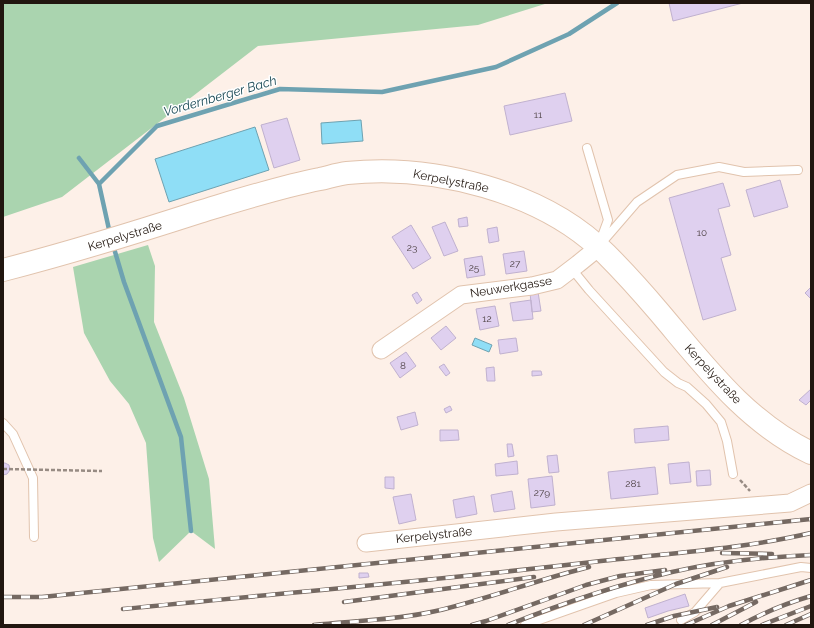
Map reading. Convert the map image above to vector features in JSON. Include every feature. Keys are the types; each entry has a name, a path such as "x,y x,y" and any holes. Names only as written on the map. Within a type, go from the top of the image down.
{"main road":[{"name":"Kerpelystraße","path":"3,270 80,250 293,184 347,173 405,172 443,176 476,183 546,211 584,234 628,276 715,379 734,398 775,432 794,445 811,453"}],"street":[{"name":"Neuwerkgasse","path":"381,350 461,295 532,286 557,280 599,247"},
{"name":"Kerpelystraße","path":"366,543 556,522 790,503 811,493"}],"lane":[{"path":"587,148 608,220 599,247"},
{"path":"599,247 637,202 677,175 719,167 744,172 798,170"},
{"path":"572,269 589,290 664,372 678,383 687,387 706,404 721,422 727,441 733,474"},
{"path":"3,423 13,434 33,478 34,537"},
{"path":"525,625 616,593 651,584 720,583 801,567 811,568"},
{"path":"681,620 695,612 720,583"}],"path":[{"path":"3,469 102,471"},
{"path":"733,474 751,492 759,505"}],"green space":[{"path":"3,3 548,3 478,25 258,46 62,197 3,217"},
{"path":"148,245 155,266 154,322 184,398 209,479 215,549 191,531 159,562 153,538 146,443 129,404 110,381 84,333 73,267"}],"water":[{"path":"361,120 363,141 322,144 321,123"},
{"path":"255,127 269,170 169,202 155,159"},
{"path":"475,338 492,345 489,352 472,345"}],"building":[{"path":"669,3 743,3 673,21"},
{"path":"565,93 572,121 510,135 504,106"},
{"path":"287,118 300,160 274,168 261,125"},
{"path":"780,180 788,207 754,217 746,190"},
{"path":"723,183 730,206 718,209 731,255 721,258 736,310 703,320 669,198"},
{"path":"467,217 468,226 459,227 458,219"},
{"path":"445,222 458,251 444,256 432,227"},
{"path":"411,225 431,258 413,269 392,237"},
{"path":"497,227 499,241 489,243 487,229"},
{"path":"524,251 527,271 506,274 503,254"},
{"path":"482,256 485,275 467,278 464,259"},
{"path":"811,287 811,299 805,293"},
{"path":"417,292 422,300 417,304 412,295"},
{"path":"538,292 541,311 532,312 530,293"},
{"path":"531,300 533,319 513,321 510,303"},
{"path":"495,306 499,326 480,330 476,309"},
{"path":"446,326 456,338 441,350 431,338"},
{"path":"516,338 518,351 500,354 498,340"},
{"path":"406,352 416,366 400,378 390,363"},
{"path":"444,364 450,373 446,376 439,367"},
{"path":"494,367 495,381 487,381 486,368"},
{"path":"532,371 541,371 542,375 532,376"},
{"path":"811,389 811,400 806,405 799,400"},
{"path":"450,406 452,410 446,413 444,409"},
{"path":"415,412 418,425 401,430 397,417"},
{"path":"668,426 669,440 635,443 634,429"},
{"path":"440,430 458,430 459,440 440,441"},
{"path":"507,444 512,444 514,456 508,457"},
{"path":"557,455 559,472 549,473 547,456"},
{"path":"517,461 518,474 496,476 495,464"},
{"path":"689,462 691,482 670,484 668,464"},
{"path":"3,463 9,465 10,470 7,474 3,475"},
{"path":"655,467 658,494 611,499 608,472"},
{"path":"710,470 711,485 697,486 696,471"},
{"path":"552,476 555,505 531,508 528,479"},
{"path":"385,477 394,477 394,489 385,488"},
{"path":"512,491 515,509 494,512 491,495"},
{"path":"411,494 416,520 399,524 393,497"},
{"path":"474,496 477,514 456,518 453,500"},
{"path":"359,573 368,573 369,577 359,578"},
{"path":"685,594 689,606 648,618 645,608"}],"waterway":[{"name":"Vordernberger Bach","path":"110,234 99,184 157,126 280,89 382,92 496,67 569,34 617,3"},
{"path":"79,158 99,184"},
{"name":"Vordernberger Bach","path":"113,245 124,282 181,437 191,531"}],"railway":[{"path":"3,597 42,597 811,519"},
{"path":"123,609 482,574 706,550 759,543 811,533"},
{"path":"722,553 772,554"},
{"path":"508,625 589,596 672,572 741,560 811,555"},
{"path":"314,625 391,618 436,611 589,567"},
{"path":"584,625 676,584 727,567"},
{"path":"472,625 586,585 620,576 665,570"},
{"path":"344,602 534,577"},
{"path":"686,625 729,606 811,580"},
{"path":"741,625 758,616 811,596"},
{"path":"712,625 756,602"},
{"path":"762,625 811,606"},
{"path":"647,625 674,616 717,607"},
{"path":"786,625 811,614"}]}
